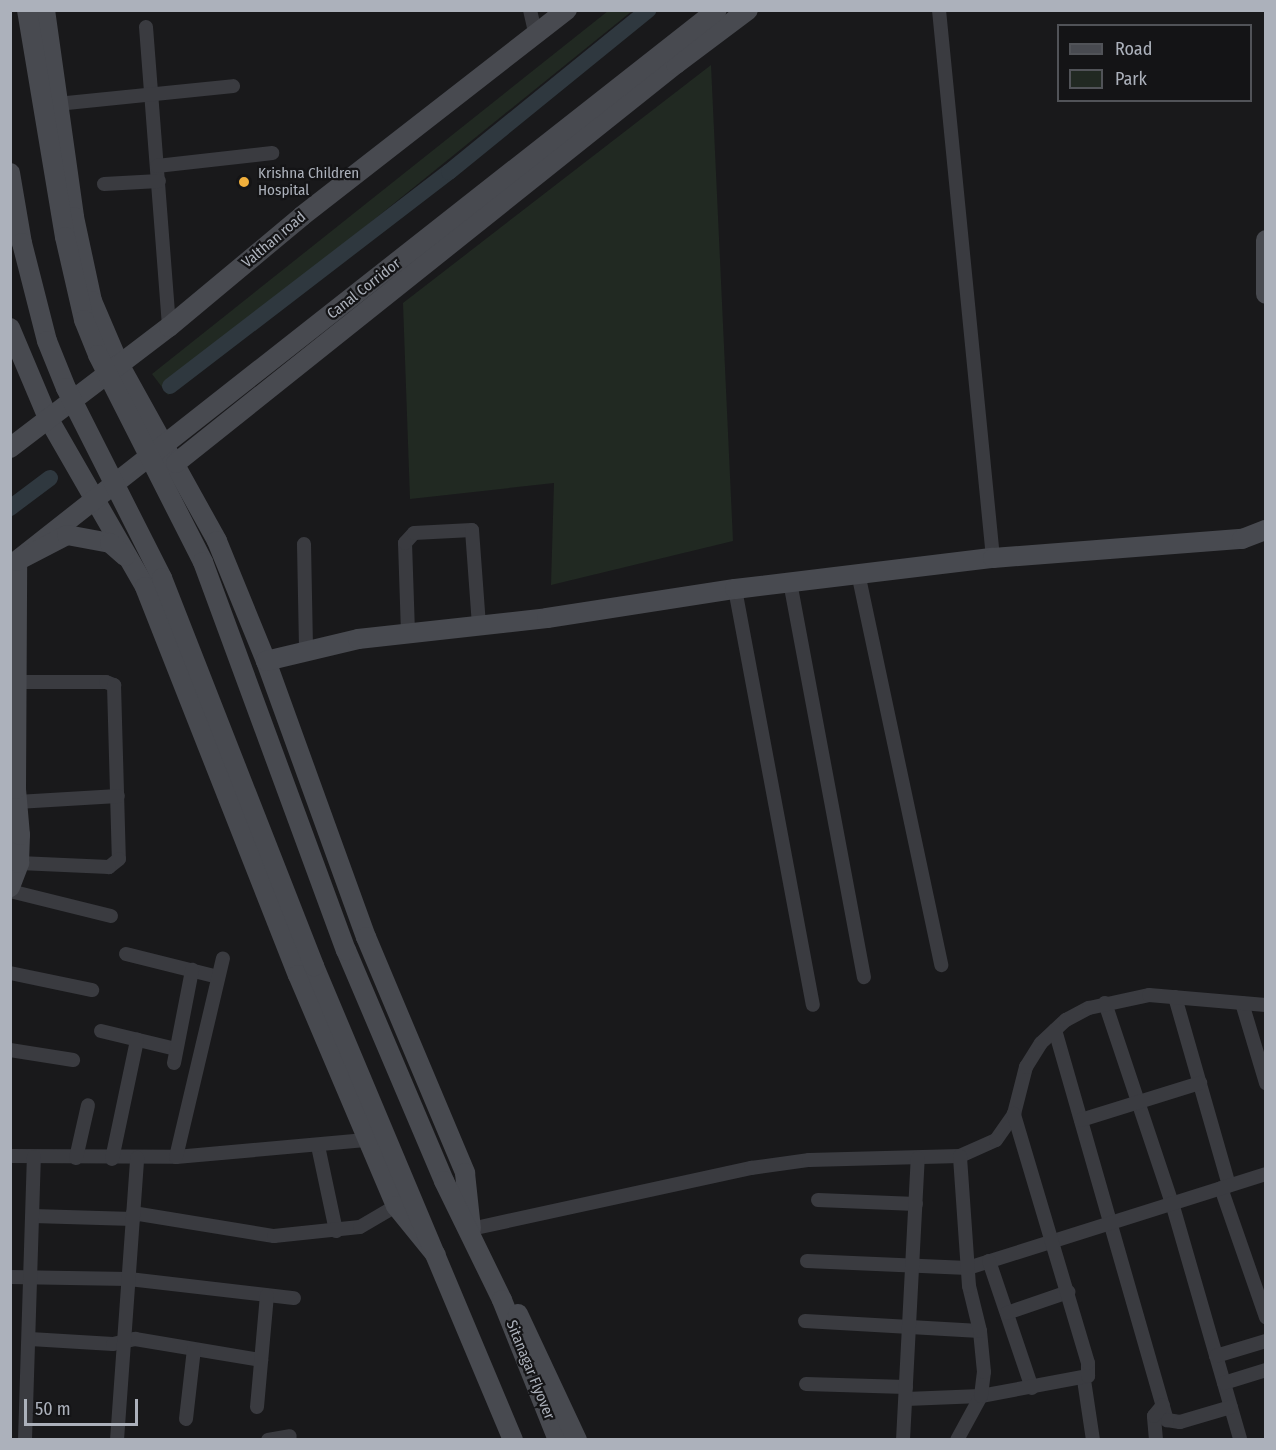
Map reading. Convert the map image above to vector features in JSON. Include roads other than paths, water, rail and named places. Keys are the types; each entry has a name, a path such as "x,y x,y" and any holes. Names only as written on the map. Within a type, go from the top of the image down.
{"main road":[{"path":"27,10 65,237 84,320 98,356 203,562 346,950 444,1181 471,1229"},
{"path":"45,10 57,104 84,272 119,364 217,541 266,661 366,937 465,1173 471,1229"},
{"name":"Valthan road","path":"10,448 170,327 302,216 567,10"},
{"name":"Canal Corridor","path":"14,564 717,10"},
{"path":"176,464 667,71 748,10"},
{"path":"10,173 22,243 47,341 66,388 162,578 314,966 513,1440"},
{"path":"1266,240 1266,294"},
{"path":"10,328 48,418 96,498 145,587 298,975 396,1206 436,1256"},
{"path":"266,661 306,649 408,633 479,626 735,589 993,558 1242,539 1266,530"},
{"path":"10,889 19,863 14,802 17,682 14,564 67,535 110,543 130,560"},
{"name":"Sitanagar Flyover","path":"471,1229 558,1440"},
{"path":"502,1300 523,1318 577,1440"},
{"path":"488,1380 484,1404 499,1440"}],"street":[{"path":"530,10 536,35"},
{"path":"939,10 993,558"},
{"path":"146,27 170,327"},
{"path":"57,104 233,86"},
{"path":"157,166 272,153"},
{"path":"104,184 159,181"},
{"path":"408,633 405,543 414,533 472,530 479,626"},
{"path":"304,544 306,649"},
{"path":"858,573 941,965"},
{"path":"790,582 864,977"},
{"path":"735,589 813,1005"},
{"path":"17,682 106,682 114,685 118,796 117,865 19,863"},
{"path":"14,802 118,796"},
{"path":"10,889 111,916"},
{"path":"126,954 218,977"},
{"path":"176,1157 223,958"},
{"path":"101,1031 137,1040 175,1056 192,970"},
{"path":"10,973 92,990"},
{"path":"471,1229 751,1168 808,1160 960,1156 996,1140 1014,1114 1026,1067 1041,1043 1066,1020 1105,1003 1149,995 1266,1005"},
{"path":"1175,997 1200,1083 1225,1186 1265,1313"},
{"path":"1105,1003 1172,1203 1240,1438"},
{"path":"1242,1003 1266,1083"},
{"path":"1055,1030 1167,1420 1173,1423 1231,1407"},
{"path":"112,1159 137,1040"},
{"path":"10,1050 73,1060"},
{"path":"1081,1120 1200,1083"},
{"path":"76,1158 88,1105"},
{"path":"1014,1114 1090,1371 1084,1380 1093,1440"},
{"path":"10,1156 112,1159 176,1157 368,1140"},
{"path":"318,1146 336,1231"},
{"path":"957,1440 981,1396 984,1372 980,1331 968,1268 960,1156"},
{"path":"26,1440 34,1157"},
{"path":"117,1440 137,1158"},
{"path":"903,1440 918,1158"},
{"path":"807,1261 968,1268 1266,1174"},
{"path":"818,1200 916,1204"},
{"path":"33,1216 133,1216 274,1236 360,1227 396,1206"},
{"path":"989,1262 1032,1388"},
{"path":"10,1277 129,1279 294,1298"},
{"path":"1007,1312 1068,1292"},
{"path":"256,1407 267,1295"},
{"path":"805,1321 980,1331"},
{"path":"30,1339 124,1342 135,1339 261,1360"},
{"path":"1216,1356 1266,1341"},
{"path":"186,1419 194,1349"},
{"path":"1224,1383 1266,1370"},
{"path":"806,1384 906,1393 981,1396 1084,1380"},
{"path":"1155,1440 1154,1416 1163,1405"},
{"path":"268,1440 290,1436"}],"waterway":[{"path":"170,386 449,172 648,10"},
{"path":"10,508 50,478"}],"place":[{"name":"Krishna Children Hospital","path":"244,182"}]}
